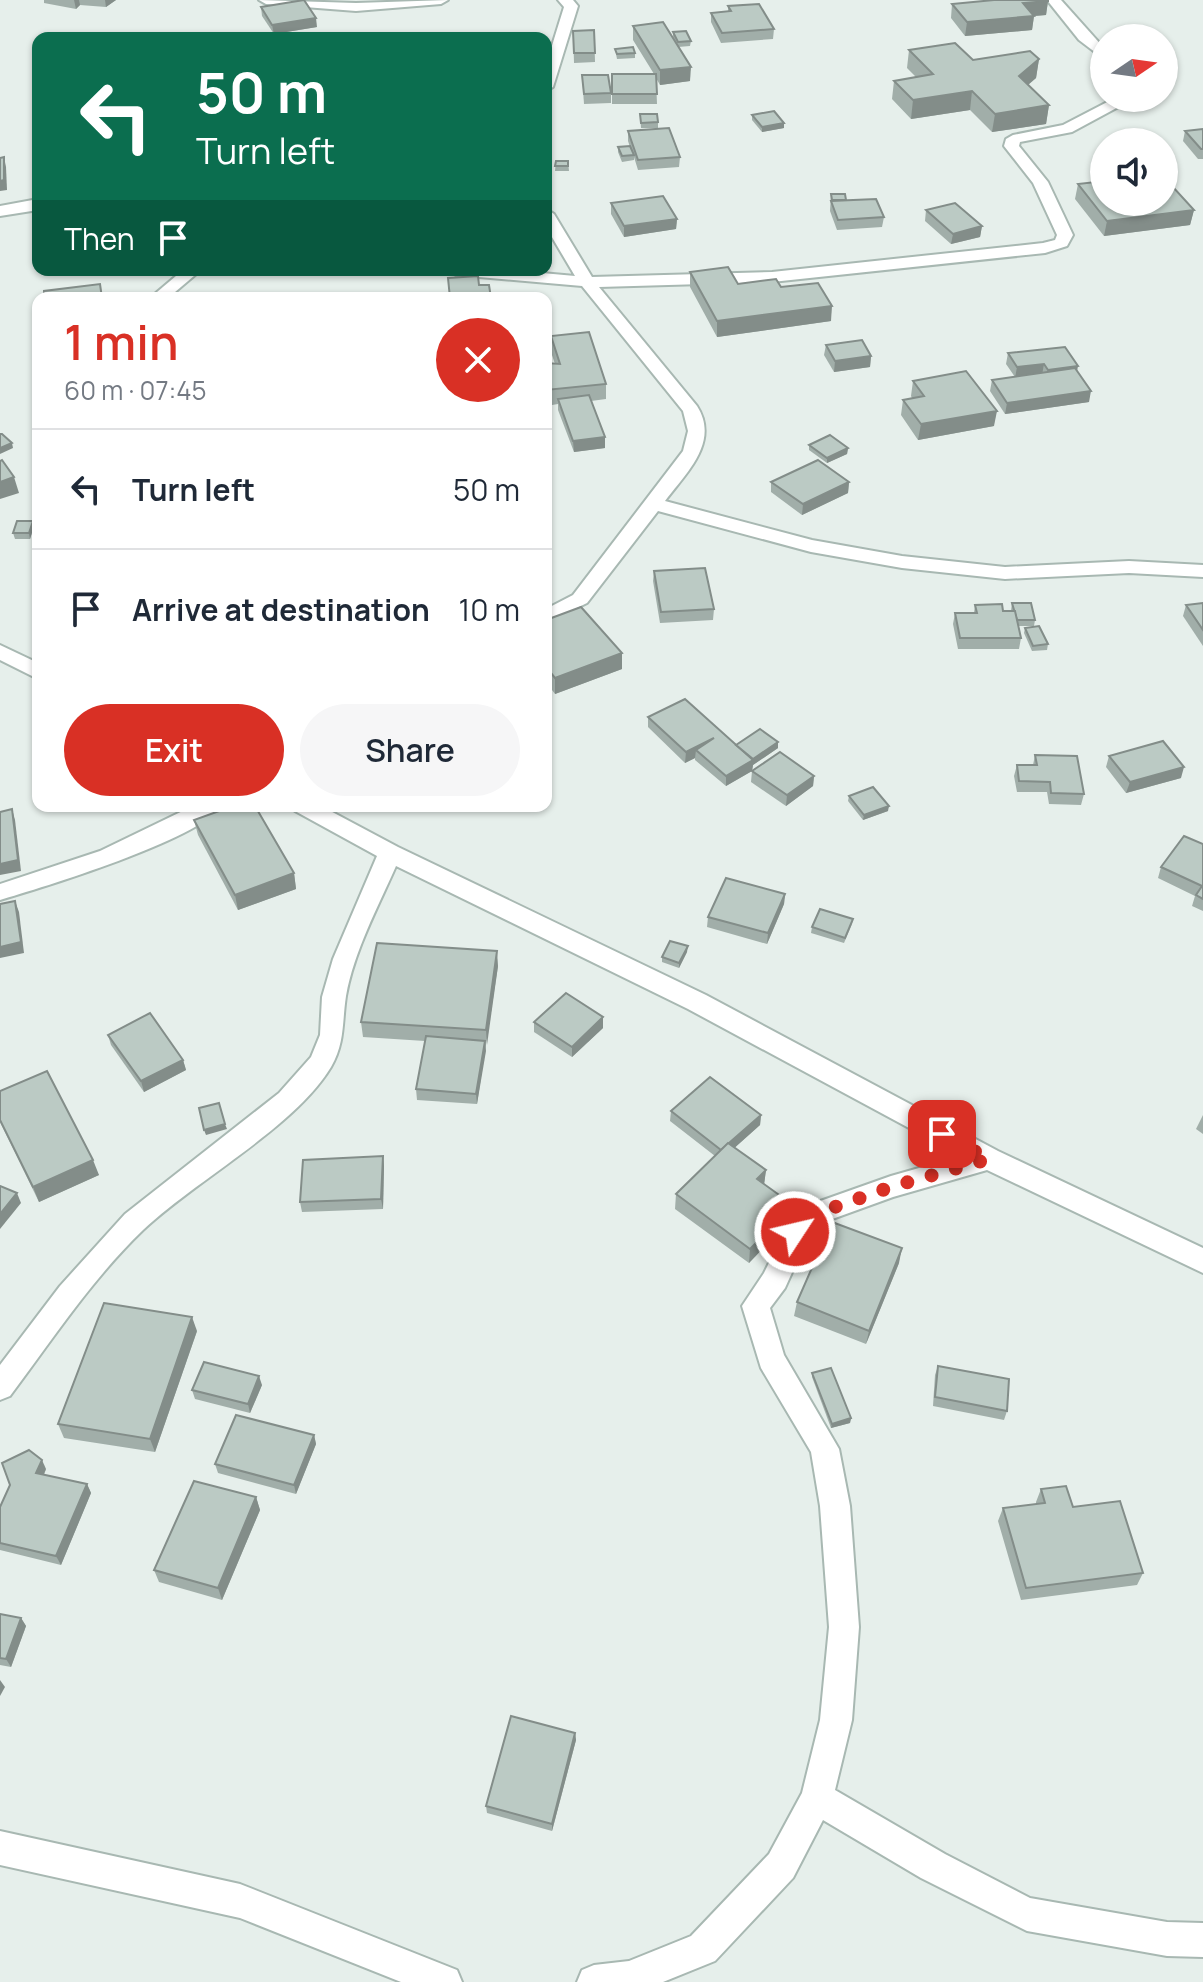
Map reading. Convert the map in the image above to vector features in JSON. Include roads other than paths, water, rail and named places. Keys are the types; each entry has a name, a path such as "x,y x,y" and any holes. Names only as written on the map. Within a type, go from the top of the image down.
{"street":[{"path":"266,0 356,7 441,0"},
{"path":"552,66 570,13 571,6 565,0"},
{"path":"1054,0 1090,42"},
{"path":"522,276 587,282 772,277 947,261 1061,243 1065,235 1051,202 1040,182 1011,146 1013,139 1067,129 1096,112"},
{"path":"0,211 32,206"},
{"path":"552,224 587,282 697,420 698,434 692,452 655,504 580,599 552,614"},
{"path":"166,292 186,276"},
{"path":"655,504 811,546 902,562 1005,573 1129,567 1203,571"},
{"path":"0,652 32,669"},
{"path":"0,892 82,869 135,848 199,812"},
{"path":"314,812 390,853 697,1002 989,1159 1203,1261"},
{"path":"0,1387 70,1294 134,1222 288,1100 321,1062 332,1035 334,997 345,959 390,853"},
{"path":"594,1982 629,1978 703,1949 781,1866 817,1798 836,1720 844,1627 835,1506 825,1449 771,1359 756,1306 775,1280 804,1218 891,1187 989,1159"},
{"path":"817,1798 933,1866 1027,1914 1167,1939 1203,1940"},
{"path":"0,1848 240,1901 445,1982"}]}
